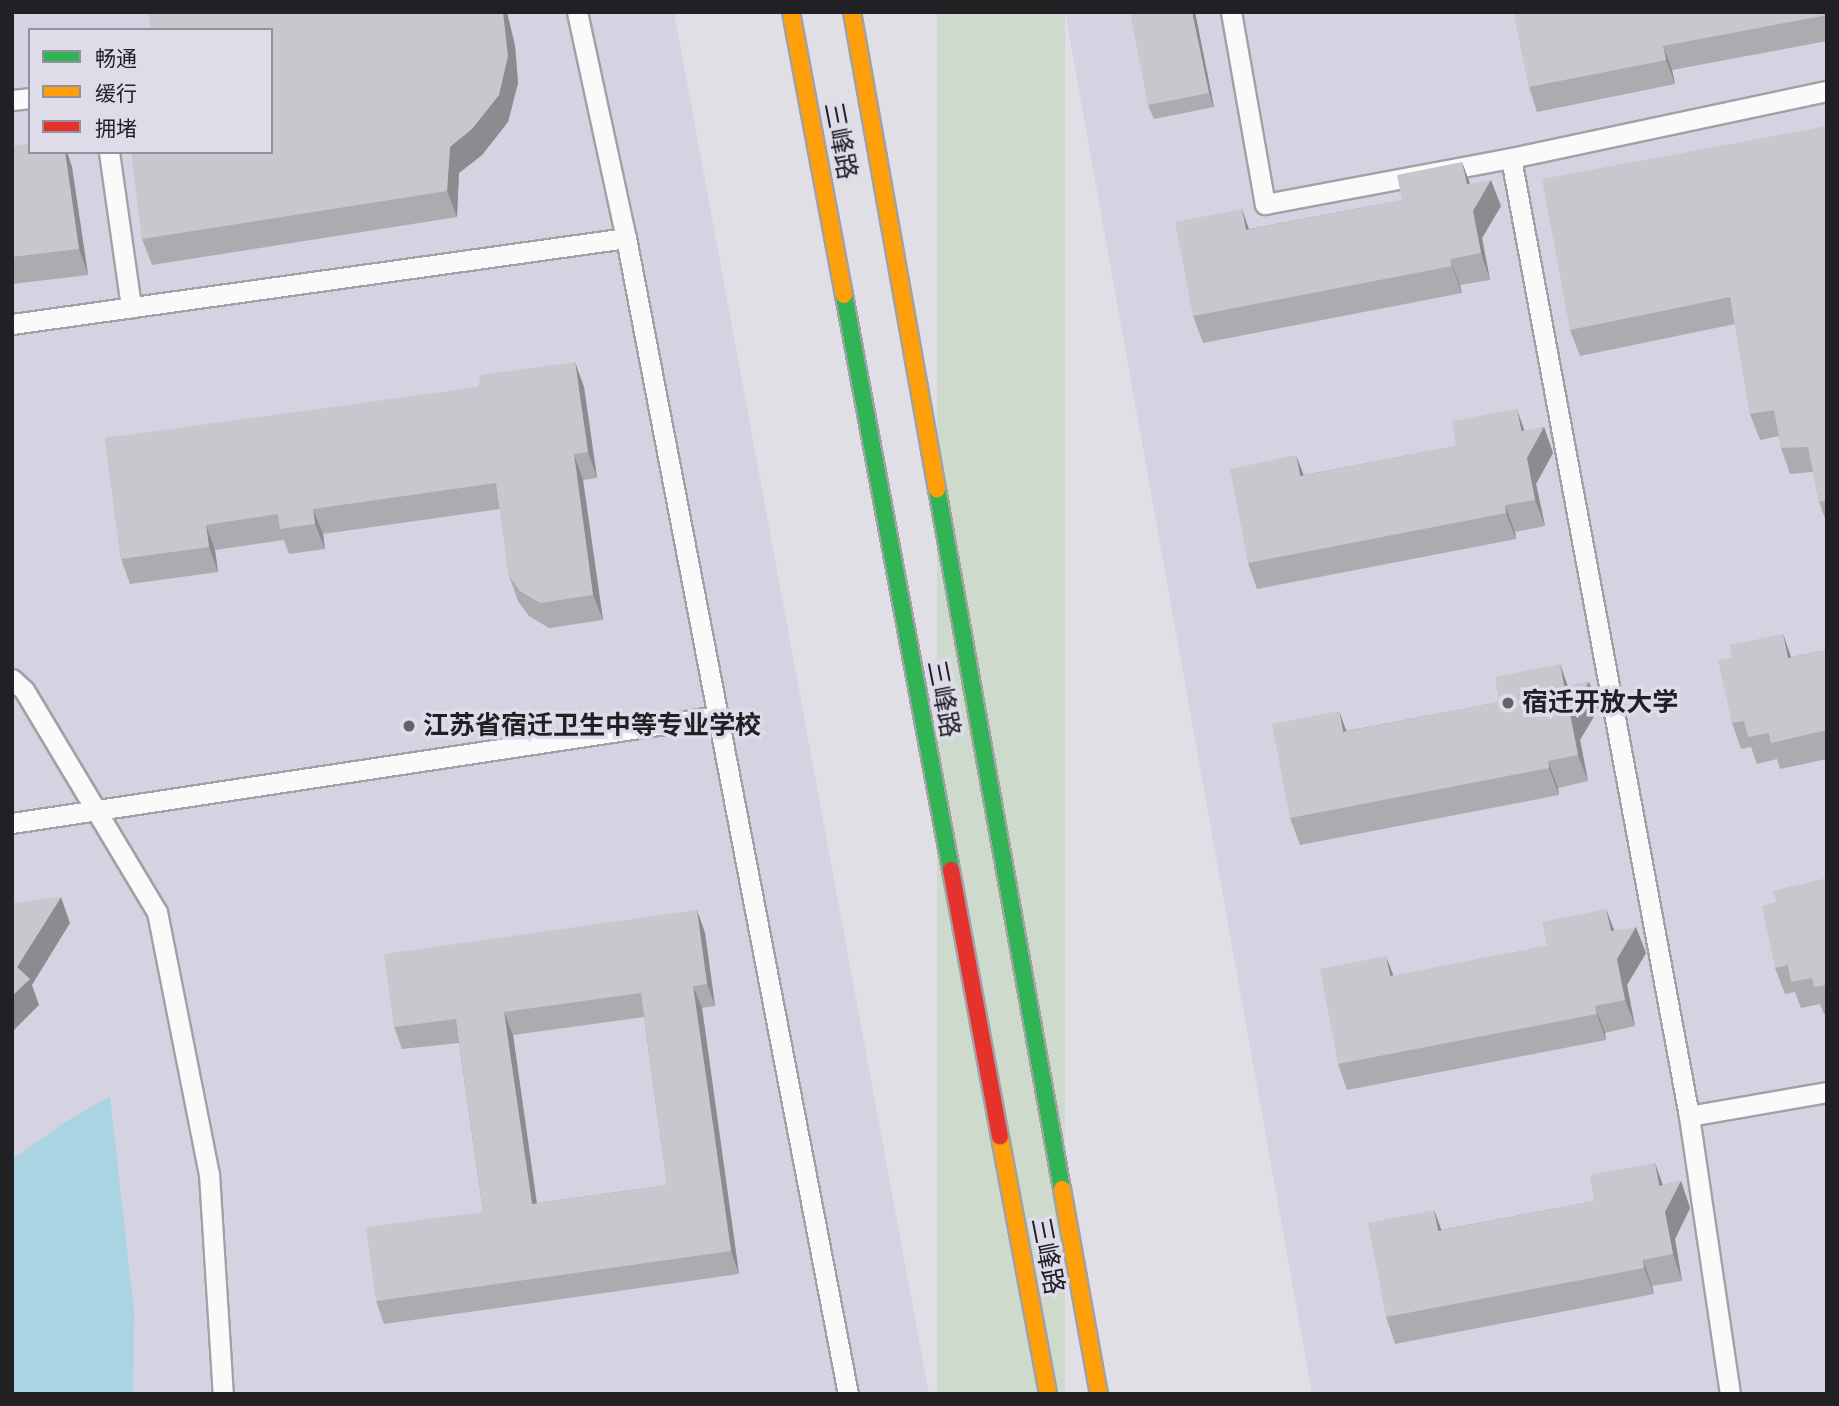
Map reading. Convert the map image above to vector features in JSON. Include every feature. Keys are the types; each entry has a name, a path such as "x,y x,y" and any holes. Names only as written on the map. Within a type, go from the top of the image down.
{"main road":[{"name":"三峰路","path":"791,12 1048,1394"},
{"name":"三峰路","path":"852,12 1099,1394"}],"lane":[{"path":"577,12 626,237 848,1394"},
{"path":"1231,12 1265,204 1511,158 1827,92"},
{"path":"109,154 131,307"},
{"path":"1511,158 1689,1116 1730,1394"},
{"path":"12,324 626,237"},
{"path":"12,679 24,690 157,912 209,1174 223,1394"},
{"path":"12,823 718,716"},
{"path":"1689,1116 1827,1093"}],"shaded area":[{"name":"江苏省宿迁卫生中等专业学校","path":"12,12 674,12 929,1394 12,1394"},
{"name":"宿迁开放大学","path":"1065,12 1827,12 1827,1394 1312,1394"}],"green space":[{"path":"937,12 1065,12 1065,1394 937,1394"}],"water":[{"path":"110,1096 134,1312 133,1394 12,1394 12,1159 67,1121"}],"building":[{"path":"149,12 503,12 508,56 499,95 472,129 450,147 447,191 142,239 131,154 273,154 273,28 151,28"},
{"path":"1130,12 1192,12 1209,93 1148,105"},
{"path":"1514,12 1827,12 1827,15 1663,46 1666,60 1529,87"},
{"path":"1827,126 1827,500 1819,502 1808,447 1781,448 1774,410 1750,414 1730,297 1570,330 1542,179"},
{"path":"28,144 28,154 65,154 79,249 12,257 12,146"},
{"path":"1462,162 1467,184 1491,180 1473,211 1481,253 1450,259 1452,266 1193,316 1175,222 1242,209 1246,230 1402,200 1397,175"},
{"path":"575,362 588,452 574,454 593,595 540,603 520,591 509,576 496,483 313,509 315,524 280,529 278,514 206,525 209,547 121,559 105,438 478,387 481,375"},
{"path":"1517,409 1521,431 1544,427 1527,458 1535,500 1505,505 1506,513 1248,563 1230,469 1296,455 1300,476 1456,446 1452,421"},
{"path":"1783,634 1788,658 1827,650 1827,730 1771,743 1769,733 1748,737 1744,721 1732,723 1718,660 1732,658 1730,645"},
{"path":"1560,664 1564,686 1589,682 1570,714 1578,755 1548,761 1549,768 1290,818 1272,724 1339,711 1343,732 1499,702 1495,677"},
{"path":"1827,878 1827,985 1814,987 1812,978 1791,982 1788,965 1775,968 1762,906 1776,902 1773,891"},
{"path":"61,897 17,967 30,979 12,996 12,903"},
{"path":"1606,909 1611,931 1636,927 1617,959 1625,1000 1595,1006 1597,1014 1338,1064 1320,969 1386,956 1390,976 1547,946 1542,922"},
{"path":"697,910 707,984 693,986 731,1251 376,1301 366,1227 483,1212 456,1019 394,1027 384,954","holes":["641,993 667,1185 532,1204 504,1012"]},
{"path":"1655,1163 1659,1186 1681,1181 1665,1212 1673,1254 1643,1260 1644,1268 1386,1317 1368,1223 1434,1210 1438,1231 1594,1201 1590,1175"}],"traffic: fast":[{"path":"844,295 951,870"},
{"path":"937,489 1062,1189"}],"traffic: slow":[{"path":"791,12 844,295"},
{"path":"852,12 937,489"},
{"path":"1000,1137 1048,1394"},
{"path":"1062,1189 1099,1394"}],"traffic: jam":[{"path":"951,870 1000,1137"}],"place":[{"name":"宿迁开放大学","path":"1508,703"},
{"name":"江苏省宿迁卫生中等专业学校","path":"409,726"}]}
